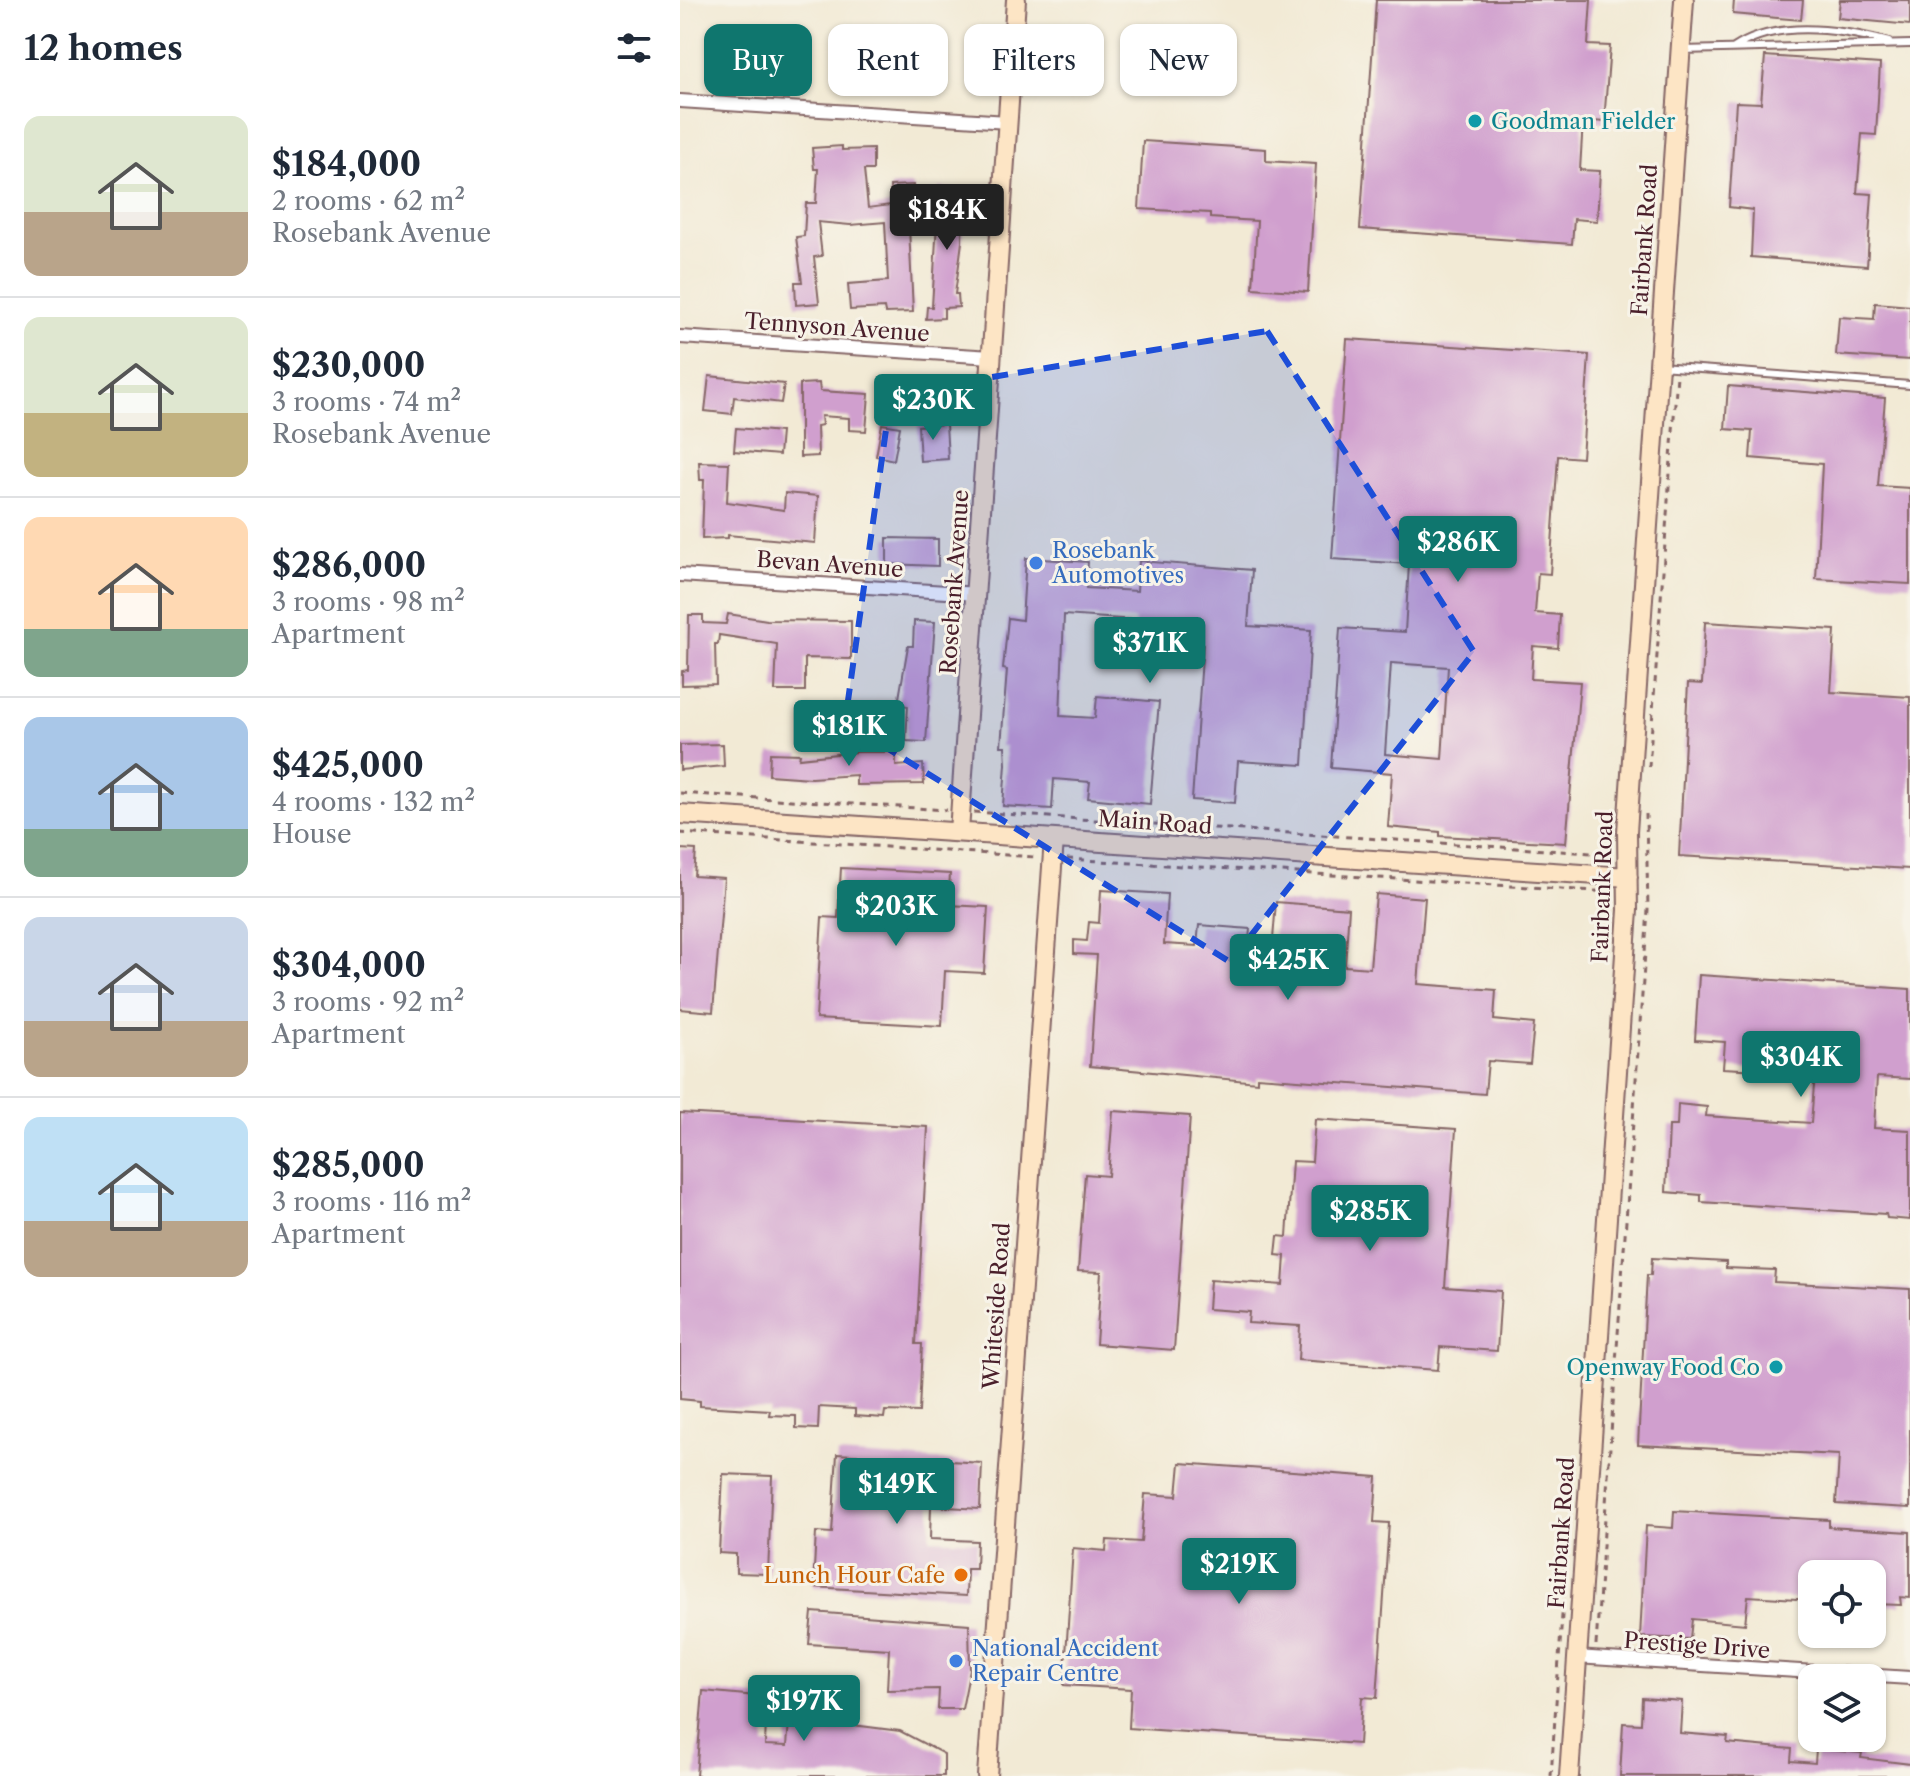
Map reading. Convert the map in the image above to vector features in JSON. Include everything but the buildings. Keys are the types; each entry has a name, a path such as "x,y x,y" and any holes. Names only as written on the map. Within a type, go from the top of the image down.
{"main road":[{"name":"Rosebank Avenue","path":"959,832 978,594 1016,0"},
{"name":"Fairbank Road","path":"1569,1776 1628,910 1618,877 1627,832 1684,0"},
{"name":"Main Road","path":"680,814 1618,877"},
{"name":"Whiteside Road","path":"987,1776 1054,839"}],"street":[{"path":"680,101 1008,122"},
{"name":"Tennyson Avenue","path":"680,337 992,357"},
{"name":"Bevan Avenue","path":"680,575 978,594"},
{"name":"Prestige Drive","path":"1576,1657 1910,1678"}],"lane":[{"path":"1732,49 1765,32 1857,33 1892,43"},
{"path":"1681,50 1854,48 1910,44"},
{"path":"1660,366 1910,385"}],"path":[{"path":"680,793 1606,854 1618,877 1612,895 680,833"}],"highlighted area":[{"path":"1267,331 1474,652 1230,962 845,722 891,394"}],"place":[{"name":"Goodman Fielder","path":"1475,121"},
{"name":"Rosebank Automotives","path":"1036,563"},
{"name":"Openway Food Co","path":"1776,1367"},
{"name":"Lunch Hour Cafe","path":"961,1575"},
{"name":"National Accident Repair Centre","path":"956,1661"}]}
